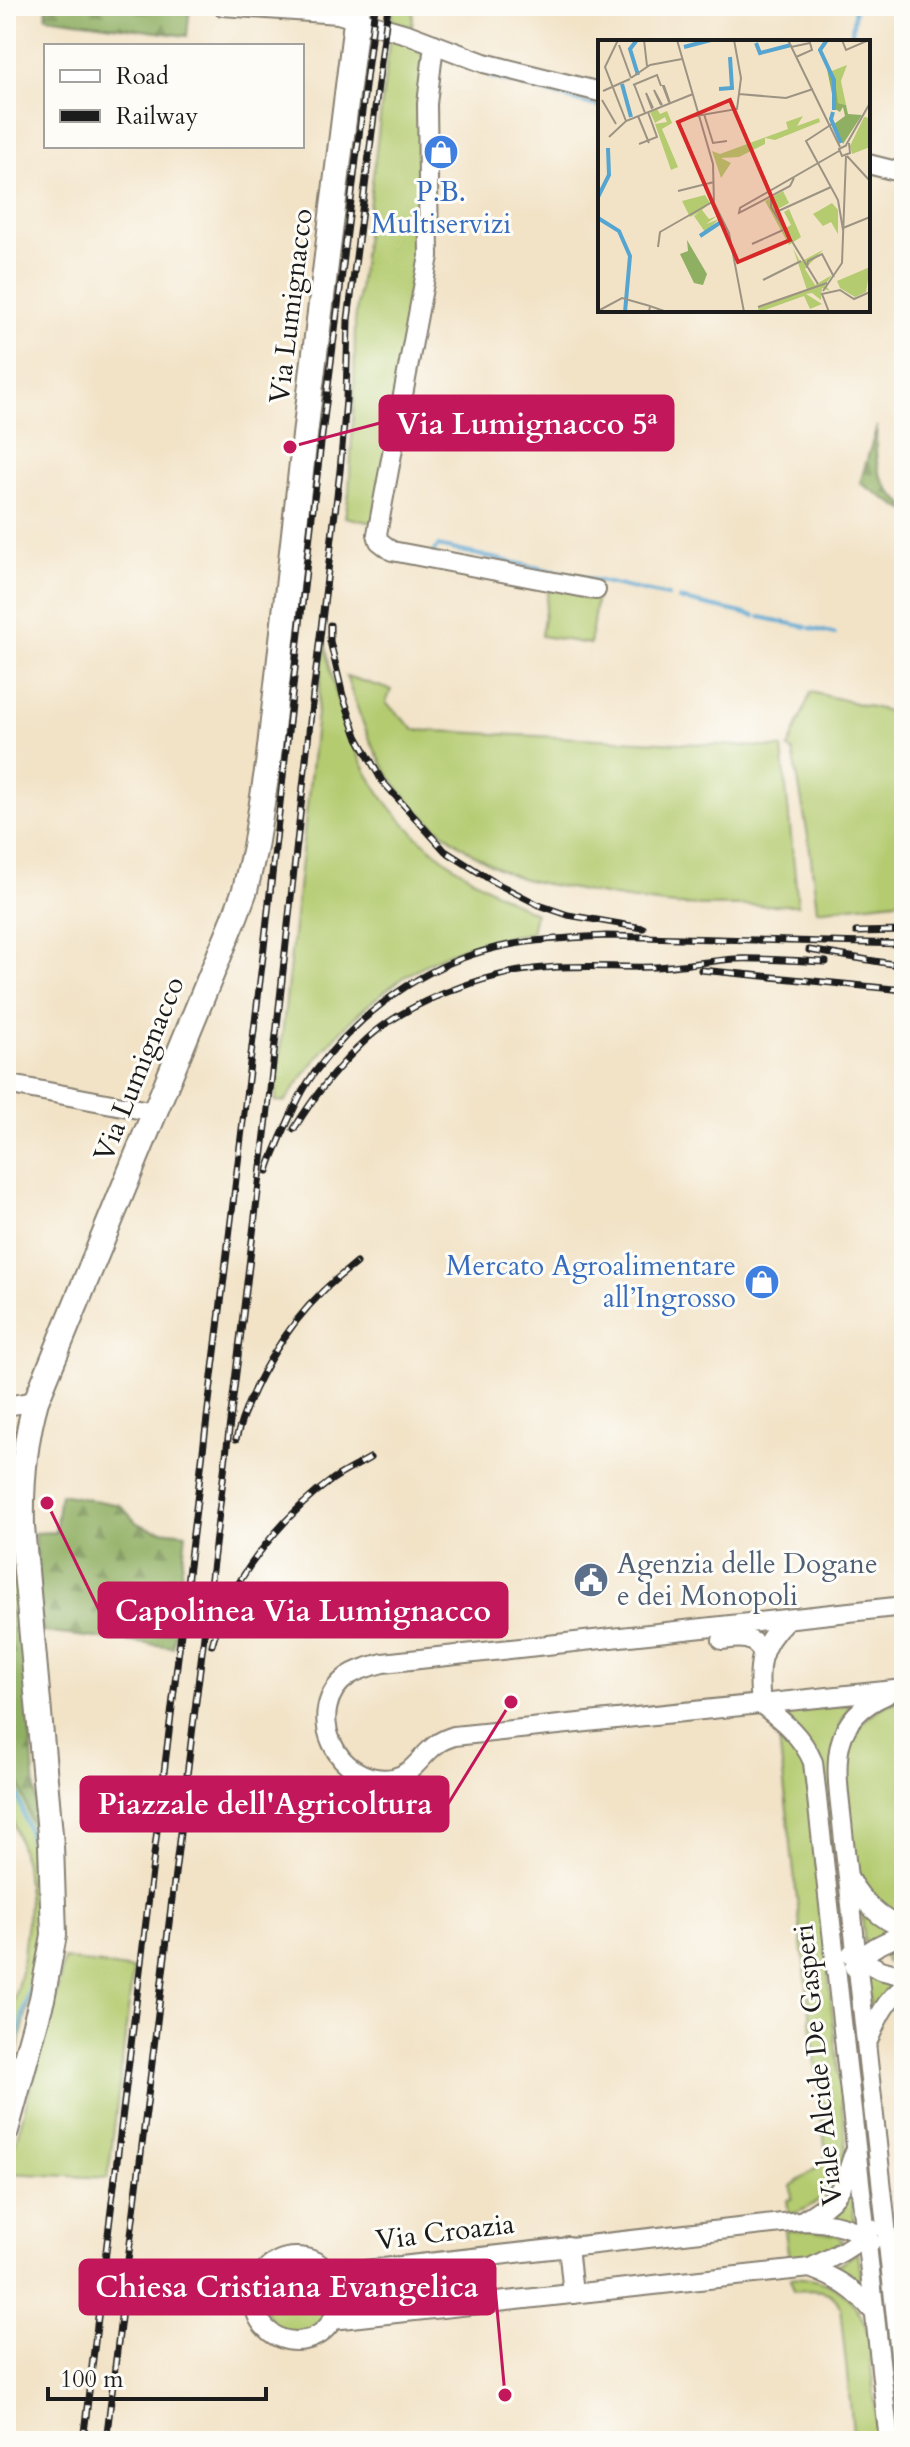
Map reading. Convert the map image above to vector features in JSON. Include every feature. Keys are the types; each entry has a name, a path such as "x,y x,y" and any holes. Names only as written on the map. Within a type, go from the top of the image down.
{"main road":[{"name":"Via Lumignacco","path":"6,2130 42,1999 54,1935 51,1845 22,1527 21,1478 29,1424 235,917 255,847 268,765 357,13"}],"street":[{"path":"223,6 357,13 484,63 598,92"},
{"path":"434,44 427,104 429,256 377,534 379,541 392,551 596,590"},
{"path":"870,164 904,173"},
{"path":"6,1084 154,1112"},
{"path":"6,1406 36,1401"},
{"path":"904,1606 383,1663 347,1677 332,1696 327,1726 330,1743 349,1766 363,1774 394,1778 415,1767 436,1744 454,1736 904,1689"},
{"path":"761,1704 758,1672 763,1653 775,1630 786,1620"},
{"path":"462,1655 488,1664 744,1637 757,1643 763,1653"},
{"name":"Viale Alcide De Gasperi","path":"904,1689 870,1702 856,1713 840,1740 837,1757 904,2391"},
{"name":"Viale Alcide De Gasperi","path":"761,1704 797,1734 813,1762 889,2441"},
{"path":"848,1876 861,1897 880,1917 904,1931"},
{"path":"840,1991 858,1960 874,1947 904,1931"},
{"path":"833,1935 858,1960 904,1976"},
{"path":"867,2044 881,2011 889,1999 904,1987"},
{"name":"Via Croazia","path":"800,2221 829,2205 838,2194 846,2181 856,2146"},
{"path":"332,2320 810,2268 865,2236 885,2211"},
{"name":"Via Croazia","path":"330,2274 800,2221 823,2221 865,2236 891,2264"},
{"path":"568,2246 573,2294"},
{"path":"282,2259 308,2259 320,2265 330,2274 338,2297 332,2320 324,2331 312,2338 286,2340 273,2335 256,2314 255,2288 261,2276 282,2259"},
{"path":"810,2268 837,2278 858,2294 874,2312"}],"green space":[{"path":"47,6 190,6 187,36 46,17"},
{"path":"393,6 414,6 412,27 392,21"},
{"path":"390,36 416,46 424,58 423,241 373,523 345,517 354,401 355,322"},
{"path":"877,426 878,469 887,487 904,504 904,510 860,483"},
{"path":"549,586 597,595 590,644 541,636"},
{"path":"325,639 335,690 349,734 367,773 390,807 418,837 451,864 535,913 531,933 462,948 401,979 349,1023 304,1074 285,1102 275,1101"},
{"path":"346,676 391,690 386,703 415,730 782,748 798,905 691,906 650,902 532,881 492,865 443,832 390,777 370,741"},
{"path":"811,692 904,715 904,900 817,910 793,751 788,749"},
{"path":"60,1494 120,1505 137,1523 152,1529 186,1533 173,1647 43,1632 34,1533 55,1532"},
{"path":"6,1527 15,1527 21,1610 6,1612"},
{"path":"21,1610 40,1854 6,1735 6,1612"},
{"path":"897,1700 904,1700 904,1918 878,1903 859,1879 853,1853 847,1790 847,1755 857,1729 868,1717"},
{"path":"855,1704 840,1723 849,1942 839,1929 820,1761 782,1710"},
{"path":"778,1731 796,1750 807,1774 846,2142 841,2167 830,2188 813,2204 789,2215 787,2200 792,2199 791,2186 823,2163 826,2155"},
{"path":"6,1735 40,1854 46,1928 6,2103 6,2033 21,1971 29,1904 25,1864 6,1795"},
{"path":"861,1907 893,1931 865,1947"},
{"path":"904,1944 904,1968 886,1962 884,1955"},
{"path":"64,1959 133,1970 108,2178 7,2173"},
{"path":"867,1972 899,1983 871,2012"},
{"path":"854,1980 877,2208 871,2218 846,1992"},
{"path":"851,2187 855,2228 823,2218 840,2204"},
{"path":"809,2230 837,2235 843,2241 819,2255 789,2259 785,2231"},
{"path":"858,2251 863,2292 829,2268"},
{"path":"875,2258 883,2266 903,2441 895,2441"},
{"path":"296,2268 314,2274 322,2282 328,2300 322,2318 314,2326 296,2332 278,2326 270,2318 264,2300 270,2282 278,2274"},
{"path":"791,2277 831,2286 842,2292 858,2311 868,2337 879,2441 854,2441 840,2307 827,2292 793,2291"}],"waterway":[{"path":"851,40 855,6"},
{"path":"490,77 598,106"},
{"path":"434,551 438,546 668,596"},
{"path":"679,599 755,616"},
{"path":"760,617 806,627"},
{"path":"810,628 835,634"},
{"path":"6,1751 30,1836 39,1892 33,1972 6,2077"}],"railway":[{"path":"83,2441 375,6"},
{"path":"106,2441 267,1118 340,471 348,320 388,6"},
{"path":"330,625 330,641 343,696 357,736 382,781 445,851 494,882 539,905 568,915 643,928"},
{"path":"856,932 904,931"},
{"path":"268,1171 305,1088 347,1034 406,986 474,954 522,943 606,936 904,944"},
{"path":"809,950 904,966"},
{"path":"294,1129 328,1081 367,1039 402,1014 468,984 513,972 579,966 656,967 735,959 826,962"},
{"path":"701,970 904,990"},
{"path":"236,1439 259,1379 282,1341 323,1291 356,1263"},
{"path":"212,1645 230,1598 276,1532 333,1479 370,1458"}],"place":[{"name":"P.B. Multiservizi","path":"441,152"},
{"name":"Via Lumignacco 5ª","path":"290,447"},
{"name":"Mercato Agroalimentare all’Ingrosso","path":"762,1282"},
{"name":"Capolinea Via Lumignacco","path":"47,1503"},
{"name":"Agenzia delle Dogane e dei Monopoli","path":"591,1580"},
{"name":"Piazzale dell'Agricoltura","path":"511,1702"},
{"name":"Chiesa Cristiana Evangelica","path":"505,2395"}]}
